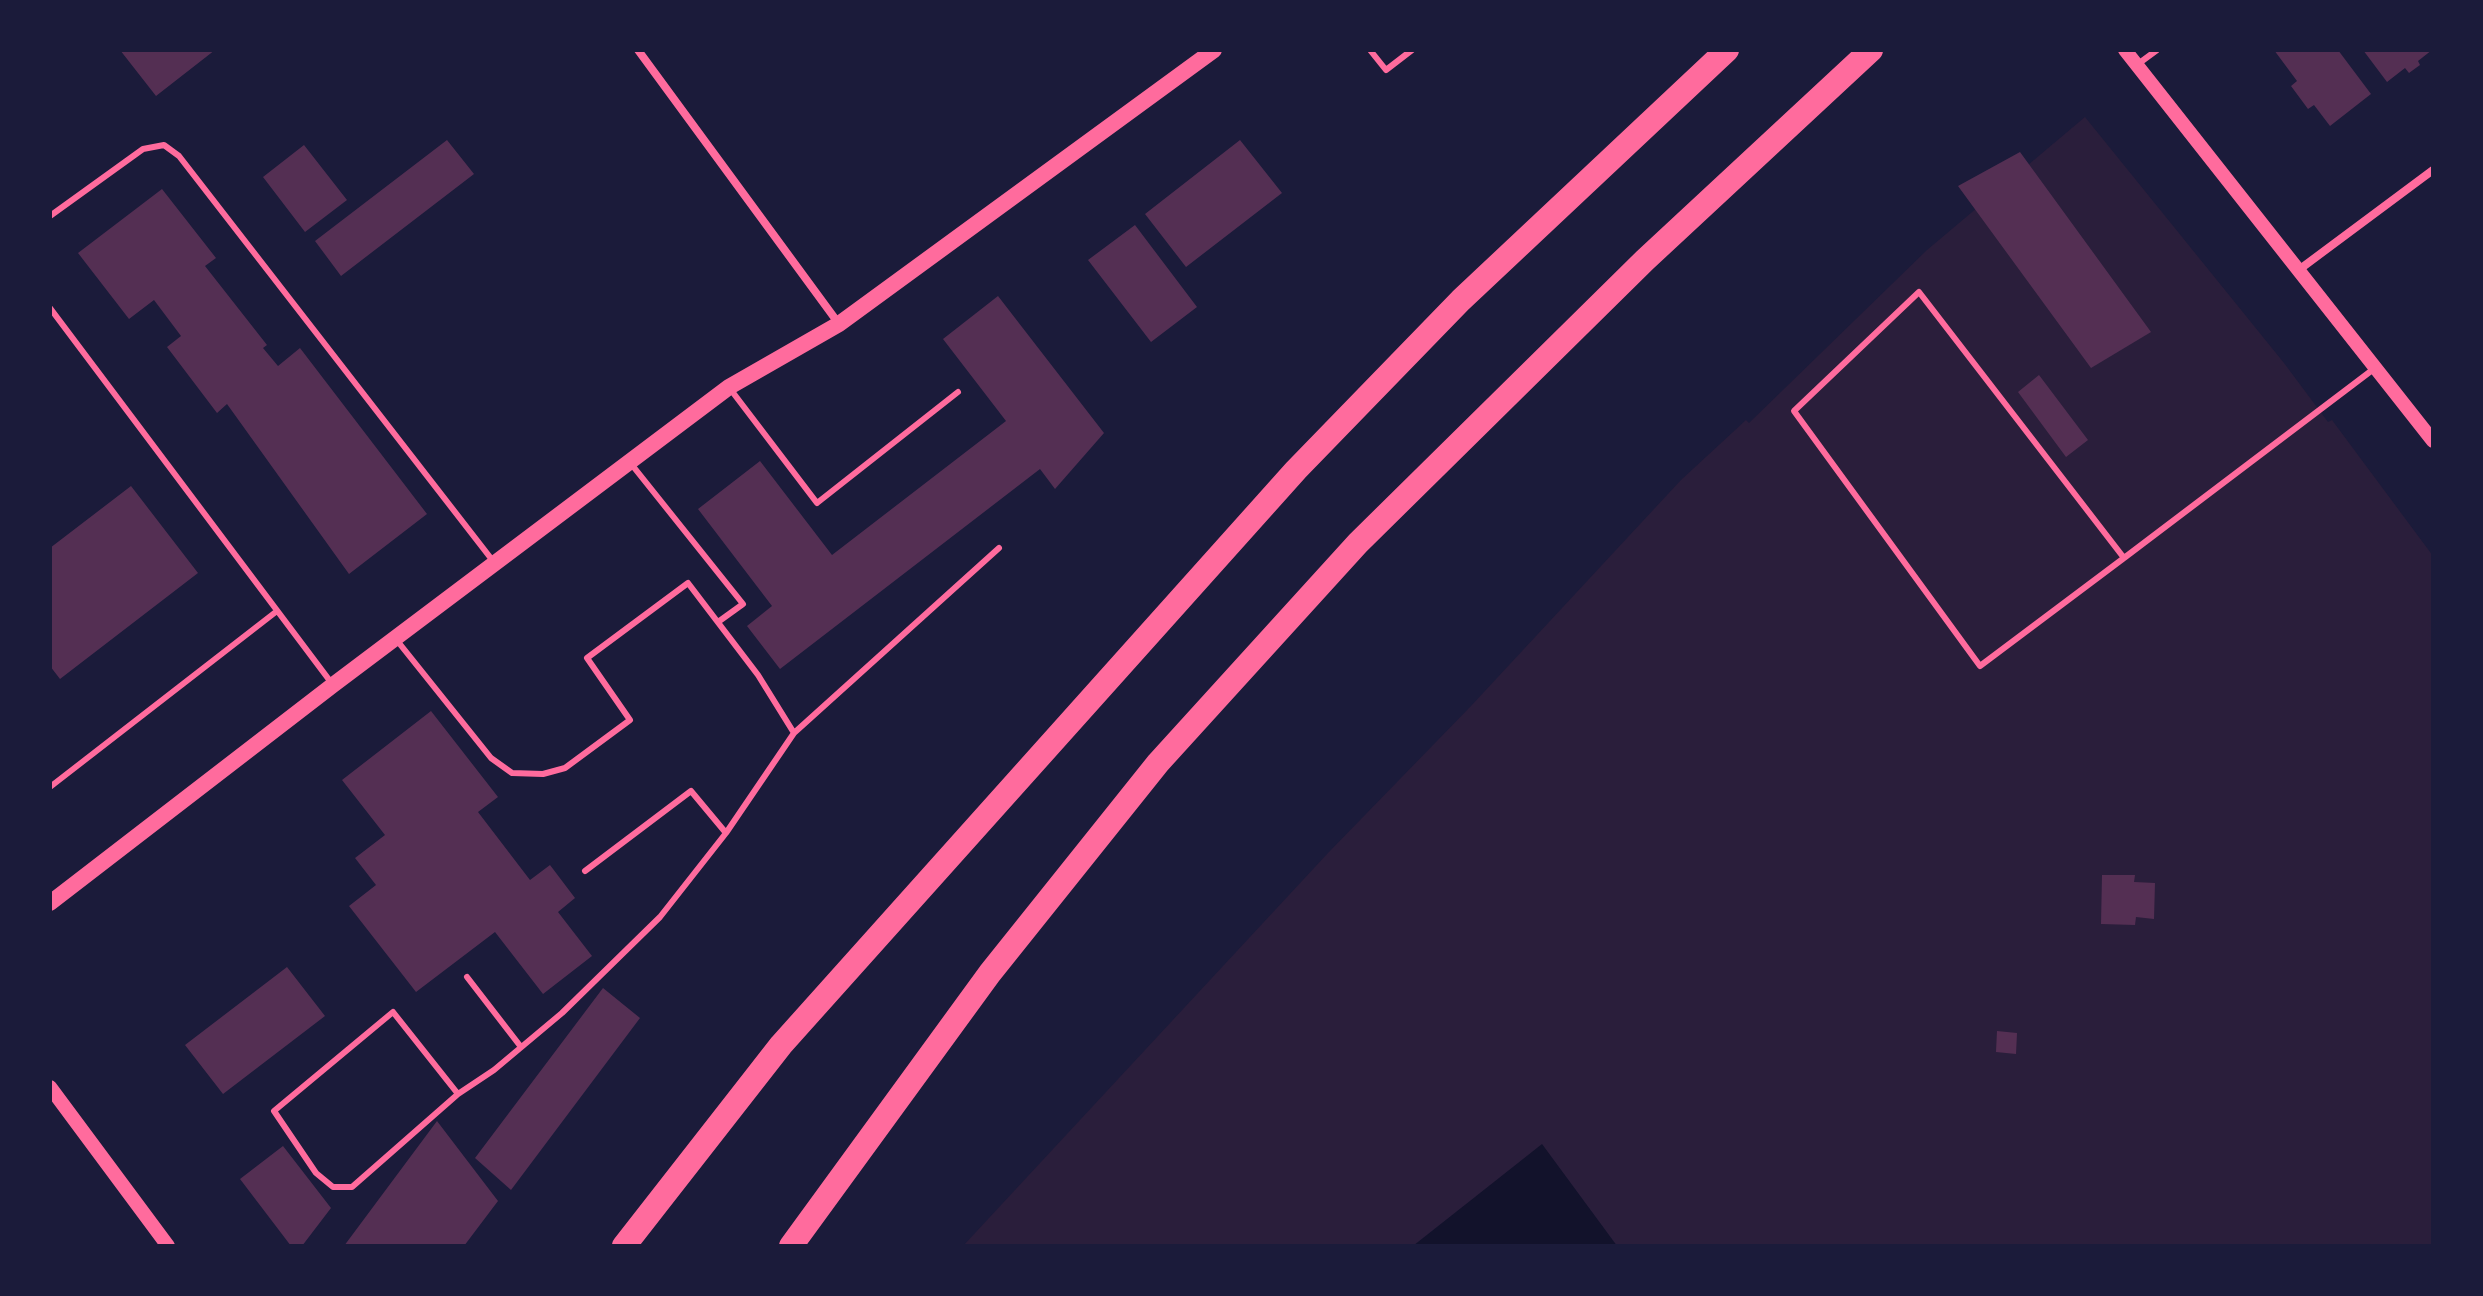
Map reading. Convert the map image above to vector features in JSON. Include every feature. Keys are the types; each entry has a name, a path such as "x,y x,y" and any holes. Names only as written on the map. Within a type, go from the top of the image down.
{"highway":[{"path":"624,1246 792,1033 1296,470 1461,300 1727,50"},
{"path":"791,1246 990,973 1158,763 1358,543 1645,260 1871,50"}],"main road":[{"path":"50,903 729,387 839,324 1214,50"}],"street":[{"path":"638,50 839,324"},
{"path":"2125,50 2433,441"},
{"path":"2300,269 2433,170"},
{"path":"50,1087 168,1246"}],"lane":[{"path":"1370,50 1386,70 1412,50"},
{"path":"2138,64 2157,50"},
{"path":"50,216 143,149 164,145 179,156 495,563"},
{"path":"2124,558 1919,292 1794,411 1980,666 2124,558 2375,368"},
{"path":"50,308 333,685"},
{"path":"729,387 817,503 958,392"},
{"path":"630,462 743,604 718,622"},
{"path":"458,1094 393,1012 274,1111 316,1173 333,1187 352,1187 458,1094 562,1013 660,917 726,833 794,733 999,548"},
{"path":"395,638 491,758 512,773 543,774 565,768 630,720 587,658 688,583 758,675 794,733"},
{"path":"50,787 277,611"},
{"path":"585,871 691,791 726,833"},
{"path":"467,977 521,1047"}],"shaded area":[{"path":"2085,117 2328,422 2332,420 2433,556 2433,1246 1617,1246 1542,1145 1413,1246 963,1246 1328,853 1471,706 1681,480 1746,420 1749,423 1927,250"},
{"path":"1542,1144 1617,1246 1413,1246"}],"building":[{"path":"120,50 215,50 156,96"},
{"path":"2274,50 2338,50 2371,94 2330,126 2314,105 2308,109 2291,86 2297,81"},
{"path":"2363,50 2432,50 2409,73 2405,68 2387,82"},
{"path":"447,140 474,174 341,276 315,241"},
{"path":"1240,140 1282,193 1186,267 1145,214"},
{"path":"304,145 347,200 305,232 263,177"},
{"path":"2020,152 2151,332 2091,368 1958,186"},
{"path":"162,189 216,258 205,266 267,345 263,348 278,366 300,348 427,514 349,574 227,404 217,413 167,347 181,336 154,300 129,319 78,253"},
{"path":"1135,225 1197,307 1151,342 1088,260"},
{"path":"998,296 1104,433 1055,489 1040,469 780,669 747,626 772,606 698,509 760,461 832,555 1006,421 943,339"},
{"path":"2039,375 2088,440 2066,457 2018,392"},
{"path":"131,486 198,573 60,679 50,666 50,548"},
{"path":"431,711 498,797 478,812 530,880 550,865 575,898 558,912 592,956 543,994 495,932 416,992 349,906 376,885 355,858 385,835 342,780"},
{"path":"2102,875 2135,875 2134,882 2155,883 2154,919 2136,917 2135,925 2101,924"},
{"path":"287,967 325,1016 223,1094 185,1045"},
{"path":"603,988 640,1018 511,1190 475,1158"},
{"path":"1997,1031 2017,1033 2016,1054 1996,1052"},
{"path":"437,1121 498,1201 464,1246 344,1246"},
{"path":"283,1146 331,1208 302,1246 291,1246 240,1179"}]}
